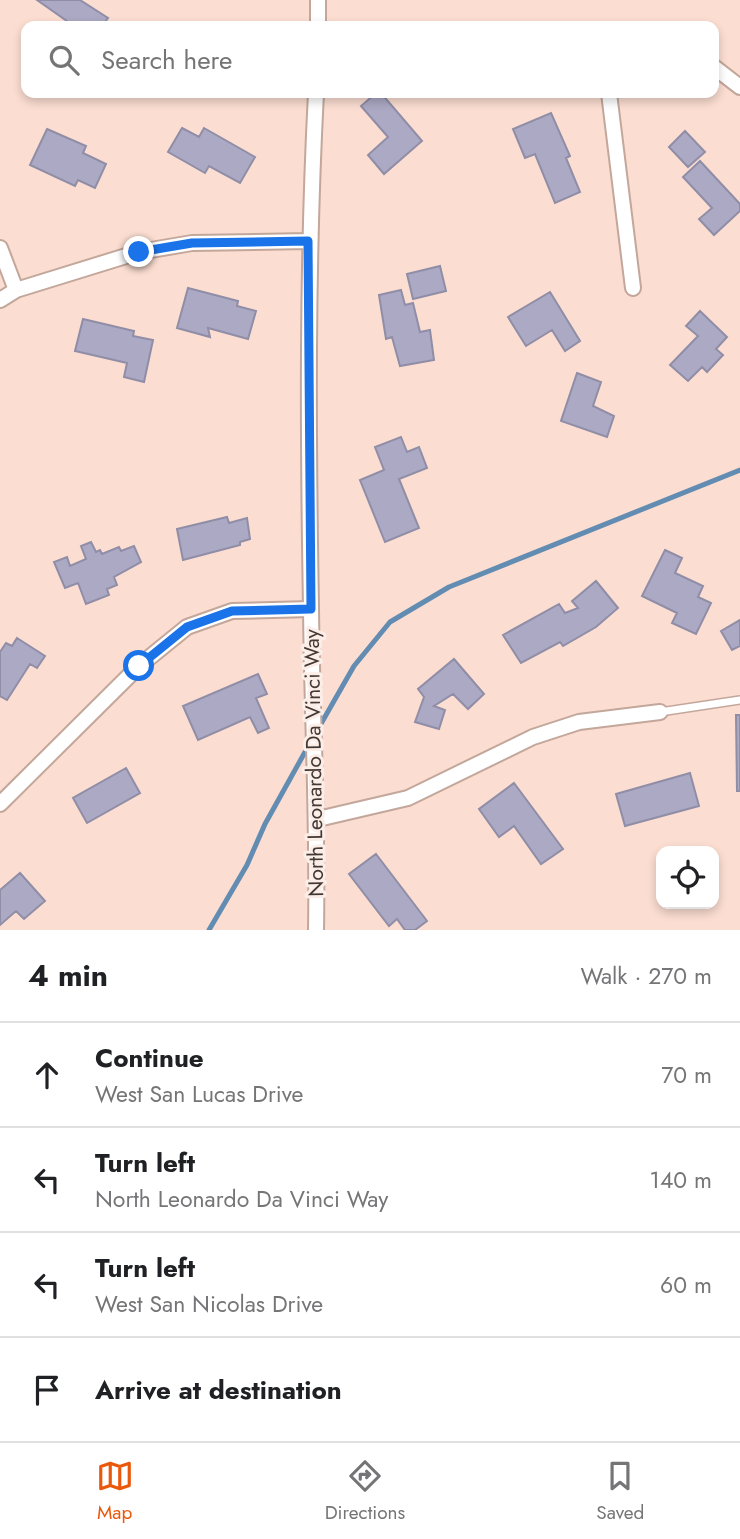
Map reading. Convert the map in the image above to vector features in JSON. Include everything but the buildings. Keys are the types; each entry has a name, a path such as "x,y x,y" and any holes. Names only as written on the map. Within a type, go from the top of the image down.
{"street":[{"path":"318,0 318,21"},
{"path":"719,71 740,87"},
{"name":"North Leonardo Da Vinci Way","path":"316,98 308,241 311,609 318,819 316,930"},
{"path":"610,98 633,288"},
{"path":"0,300 16,290 152,249 192,243 308,241"},
{"path":"0,248 16,290"},
{"path":"0,804 139,666 187,627 232,611 311,609"},
{"path":"318,819 408,798 533,737 579,722 660,712"}],"lane":[{"path":"660,712 740,700"}],"waterway":[{"path":"318,729 354,666 390,622 449,587 740,470"},
{"path":"209,930 247,865 265,824 310,743"}],"route":[{"path":"139,252 192,243 308,241 311,609 232,611 187,627 139,666"}]}
